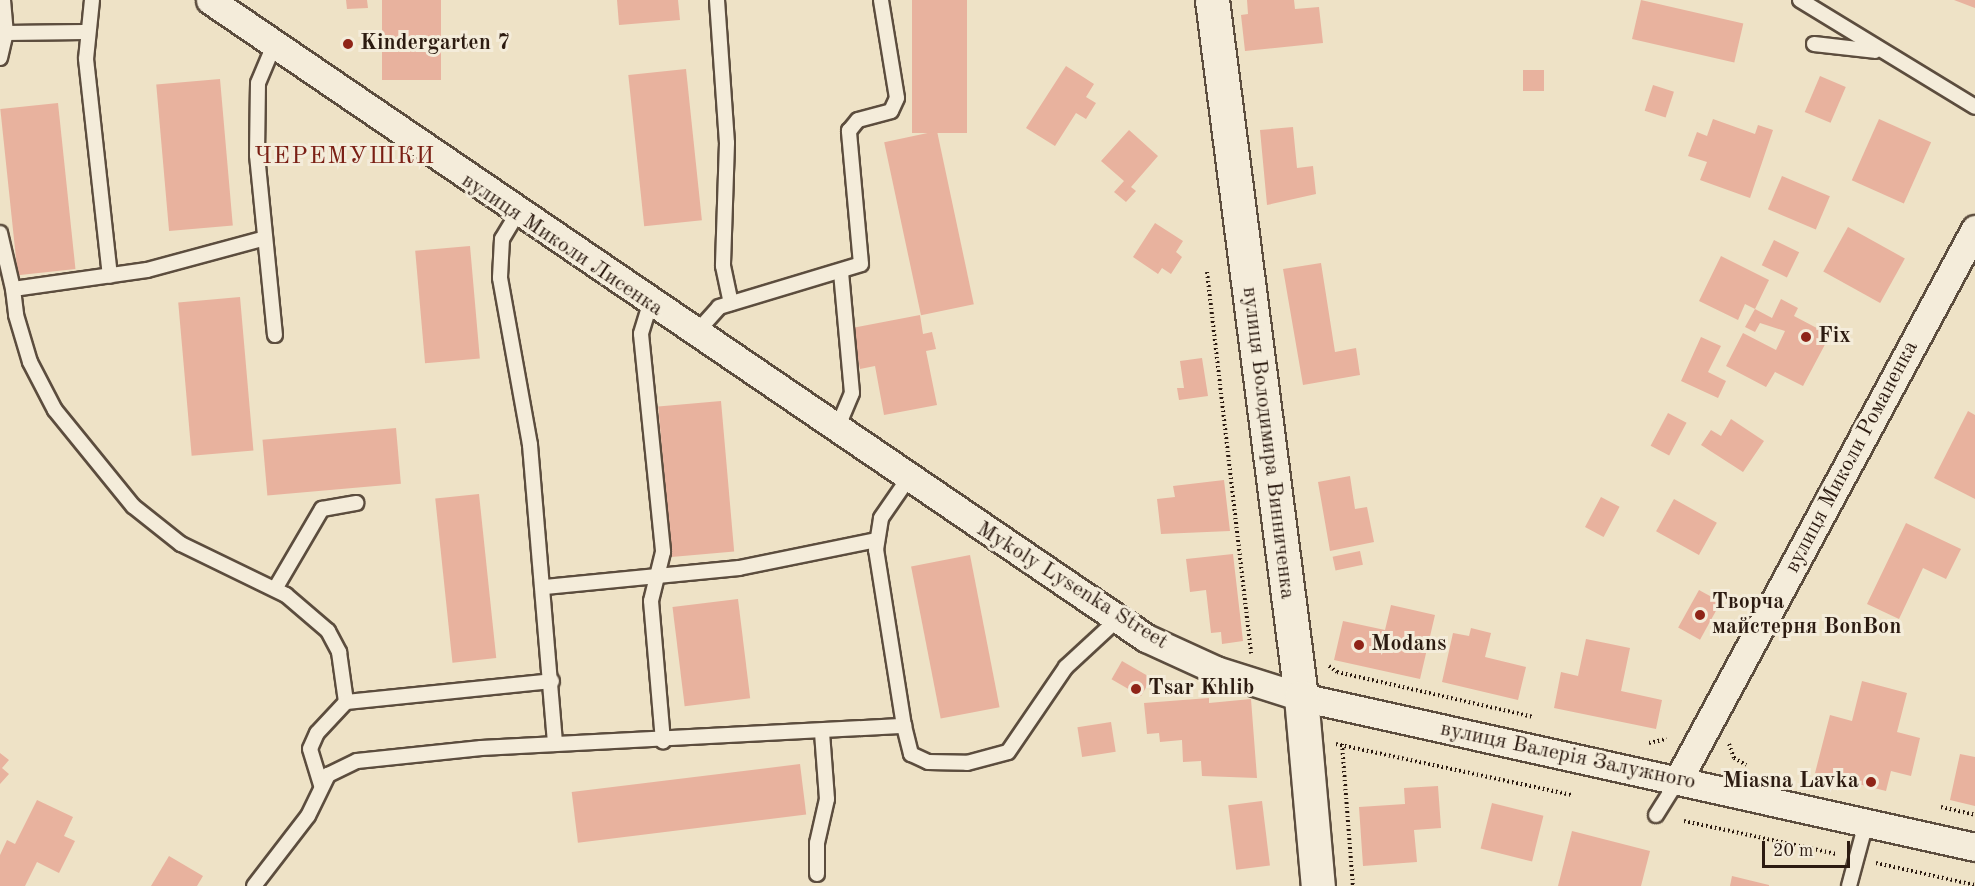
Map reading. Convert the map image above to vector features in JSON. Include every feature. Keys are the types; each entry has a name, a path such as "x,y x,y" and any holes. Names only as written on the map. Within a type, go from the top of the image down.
{"main road":[{"name":"вулиця Володимира Винниченка","path":"1212,0 1301,697 1318,886"}],"street":[{"name":"вулиця Миколи Лисенка","path":"210,0 517,214 908,479"},
{"name":"вулиця Миколи Романенка","path":"1678,780 1975,229"},
{"name":"Mykoly Lysenka Street","path":"908,479 1117,620 1216,670 1301,697"},
{"name":"вулиця Валерія Залужного","path":"1301,697 1975,847"}],"lane":[{"path":"0,58 6,33 3,0"},
{"path":"92,0 84,32 110,276"},
{"path":"717,0 727,143 723,266 731,303"},
{"path":"695,335 711,313 731,303 857,268 863,258 849,131 858,120 891,111 897,98 880,0"},
{"path":"1800,0 1877,51 1975,107"},
{"path":"6,33 84,32"},
{"path":"1814,44 1877,51"},
{"path":"274,45 260,71 257,102 262,239 275,335"},
{"path":"517,214 500,247 500,278 523,392 545,587 555,744"},
{"path":"0,233 30,362 56,410 109,482 163,532 275,589 328,631 339,652 346,702"},
{"path":"13,289 110,276 262,239"},
{"path":"836,431 852,393 841,273"},
{"path":"650,304 641,334 663,552 651,601 663,741"},
{"path":"908,479 881,518 877,540 904,726 911,753 928,762 967,763 1008,752 1066,667 1117,620"},
{"path":"275,589 322,509 356,503"},
{"path":"545,587 655,579 801,558 855,541 877,540"},
{"path":"321,786 310,749 317,733 346,702 552,681"},
{"path":"254,886 308,816 321,786 335,770 357,761 555,744 822,733 904,726"},
{"path":"818,874 817,843 827,799 822,733"},
{"path":"1656,815 1678,780"},
{"path":"1849,886 1866,823"}],"path":[{"path":"1207,272 1251,655"},
{"path":"1324,656 1337,672 1541,718"},
{"path":"1642,741 1663,742 1676,733"},
{"path":"1728,735 1734,758 1758,769"},
{"path":"1306,746 1342,744 1572,795"},
{"path":"1342,744 1353,886"},
{"path":"1929,805 1975,815"},
{"path":"1684,821 1975,885"}],"building":[{"path":"346,0 367,0 368,8 347,9"},
{"path":"382,0 441,0 441,80 382,80"},
{"path":"617,0 678,0 680,20 619,25"},
{"path":"912,0 967,0 967,133 912,133"},
{"path":"1247,0 1294,0 1295,9 1319,7 1323,43 1245,51 1241,15 1248,14"},
{"path":"1641,0 1743,24 1734,63 1632,39"},
{"path":"1954,0 1975,0 1975,8"},
{"path":"1066,66 1094,84 1086,97 1096,103 1086,119 1076,113 1055,146 1026,128"},
{"path":"686,69 702,220 644,226 628,75"},
{"path":"1523,70 1544,70 1544,91 1523,91"},
{"path":"1820,76 1846,87 1831,123 1805,112"},
{"path":"220,79 233,225 169,231 156,85"},
{"path":"1653,85 1674,92 1666,117 1645,111"},
{"path":"58,103 75,269 18,275 0,109"},
{"path":"1713,119 1755,134 1758,125 1773,130 1750,198 1700,180 1707,162 1688,156 1697,132 1707,136"},
{"path":"1879,119 1931,142 1904,203 1852,180"},
{"path":"1293,127 1297,168 1313,166 1316,194 1267,205 1260,130"},
{"path":"1129,130 1158,156 1131,187 1136,191 1126,202 1114,192 1124,181 1101,161"},
{"path":"937,131 974,304 921,315 884,142"},
{"path":"1782,176 1830,196 1816,229 1768,209"},
{"path":"1155,223 1183,241 1176,252 1182,257 1171,274 1162,268 1158,274 1133,257"},
{"path":"1848,227 1905,259 1880,303 1823,272"},
{"path":"1774,240 1799,252 1787,277 1762,265"},
{"path":"470,246 480,359 425,363 415,251"},
{"path":"1721,256 1769,280 1755,309 1745,304 1738,320 1699,301"},
{"path":"1321,263 1335,352 1356,348 1360,375 1303,385 1283,269"},
{"path":"240,297 253,450 192,456 178,302"},
{"path":"1781,299 1798,308 1794,316 1830,335 1803,386 1775,372 1766,387 1726,366 1743,333 1776,350 1785,331 1760,323 1755,332 1745,327 1755,309 1772,318"},
{"path":"920,315 923,334 932,332 936,349 926,351 937,405 884,415 875,366 860,369 852,328"},
{"path":"1701,337 1721,346 1708,372 1726,381 1718,398 1681,381"},
{"path":"1202,358 1208,396 1179,400 1177,388 1184,388 1180,361"},
{"path":"721,401 734,551 671,557 658,406"},
{"path":"1968,411 1975,415 1975,499 1934,478"},
{"path":"1668,413 1687,423 1669,456 1651,446"},
{"path":"1731,419 1764,441 1743,472 1701,445 1711,430 1721,436"},
{"path":"396,428 401,484 267,495 263,440"},
{"path":"1350,476 1355,509 1367,507 1374,542 1330,551 1318,482"},
{"path":"1224,480 1230,531 1161,534 1157,499 1175,497 1173,486"},
{"path":"479,494 496,658 452,663 435,499"},
{"path":"1601,497 1620,507 1604,537 1585,527"},
{"path":"1674,499 1717,523 1699,555 1656,531"},
{"path":"1906,523 1961,549 1946,579 1923,568 1899,619 1867,604"},
{"path":"1360,551 1363,565 1336,571 1333,557"},
{"path":"1233,554 1243,641 1222,644 1221,632 1211,633 1206,590 1190,592 1186,559"},
{"path":"970,555 1000,707 941,719 911,566"},
{"name":"Творча майстерня BonBon","path":"1699,590 1721,602 1700,640 1678,628"},
{"path":"738,599 750,698 685,706 672,607"},
{"path":"1391,605 1435,615 1420,679 1334,660 1343,621 1385,630"},
{"path":"1471,628 1491,633 1485,657 1526,667 1518,700 1442,682 1453,633 1469,636"},
{"path":"1586,639 1630,648 1621,691 1662,700 1656,729 1554,708 1561,672 1578,676"},
{"name":"Tsar Khlib","path":"1122,661 1151,678 1141,696 1112,679"},
{"path":"1862,681 1907,693 1897,732 1920,738 1911,776 1891,771 1886,791 1815,773 1830,715 1852,721"},
{"path":"1209,698 1209,703 1251,699 1257,778 1202,776 1201,761 1183,762 1182,740 1160,742 1159,733 1147,734 1144,703"},
{"path":"1111,722 1116,752 1082,757 1077,727"},
{"path":"0,753 9,760 2,768 9,774 0,784"},
{"path":"1960,754 1975,757 1975,806 1950,800"},
{"path":"800,764 806,815 578,843 572,792"},
{"path":"1438,786 1441,828 1414,830 1417,862 1363,866 1359,807 1405,804 1404,788"},
{"path":"37,800 73,817 64,836 75,841 59,873 37,862 25,886 0,886 0,855 7,840 15,844"},
{"path":"1262,801 1270,866 1236,870 1228,805"},
{"path":"1492,803 1543,816 1532,861 1481,849"},
{"path":"1572,831 1650,851 1641,886 1558,886"},
{"path":"169,856 203,876 197,886 151,886"},
{"path":"1732,876 1769,885 1769,886 1730,886"}],"place":[{"name":"Kindergarten 7","path":"348,44"},
{"name":"Fix","path":"1806,337"},
{"name":"Творча майстерня BonBon","path":"1700,615"},
{"name":"Modans","path":"1359,645"},
{"name":"Tsar Khlib","path":"1136,689"},
{"name":"Miasna Lavka","path":"1871,782"}],"district":[{"name":"ЧЕРЕМУШКИ","path":"345,158"}]}
